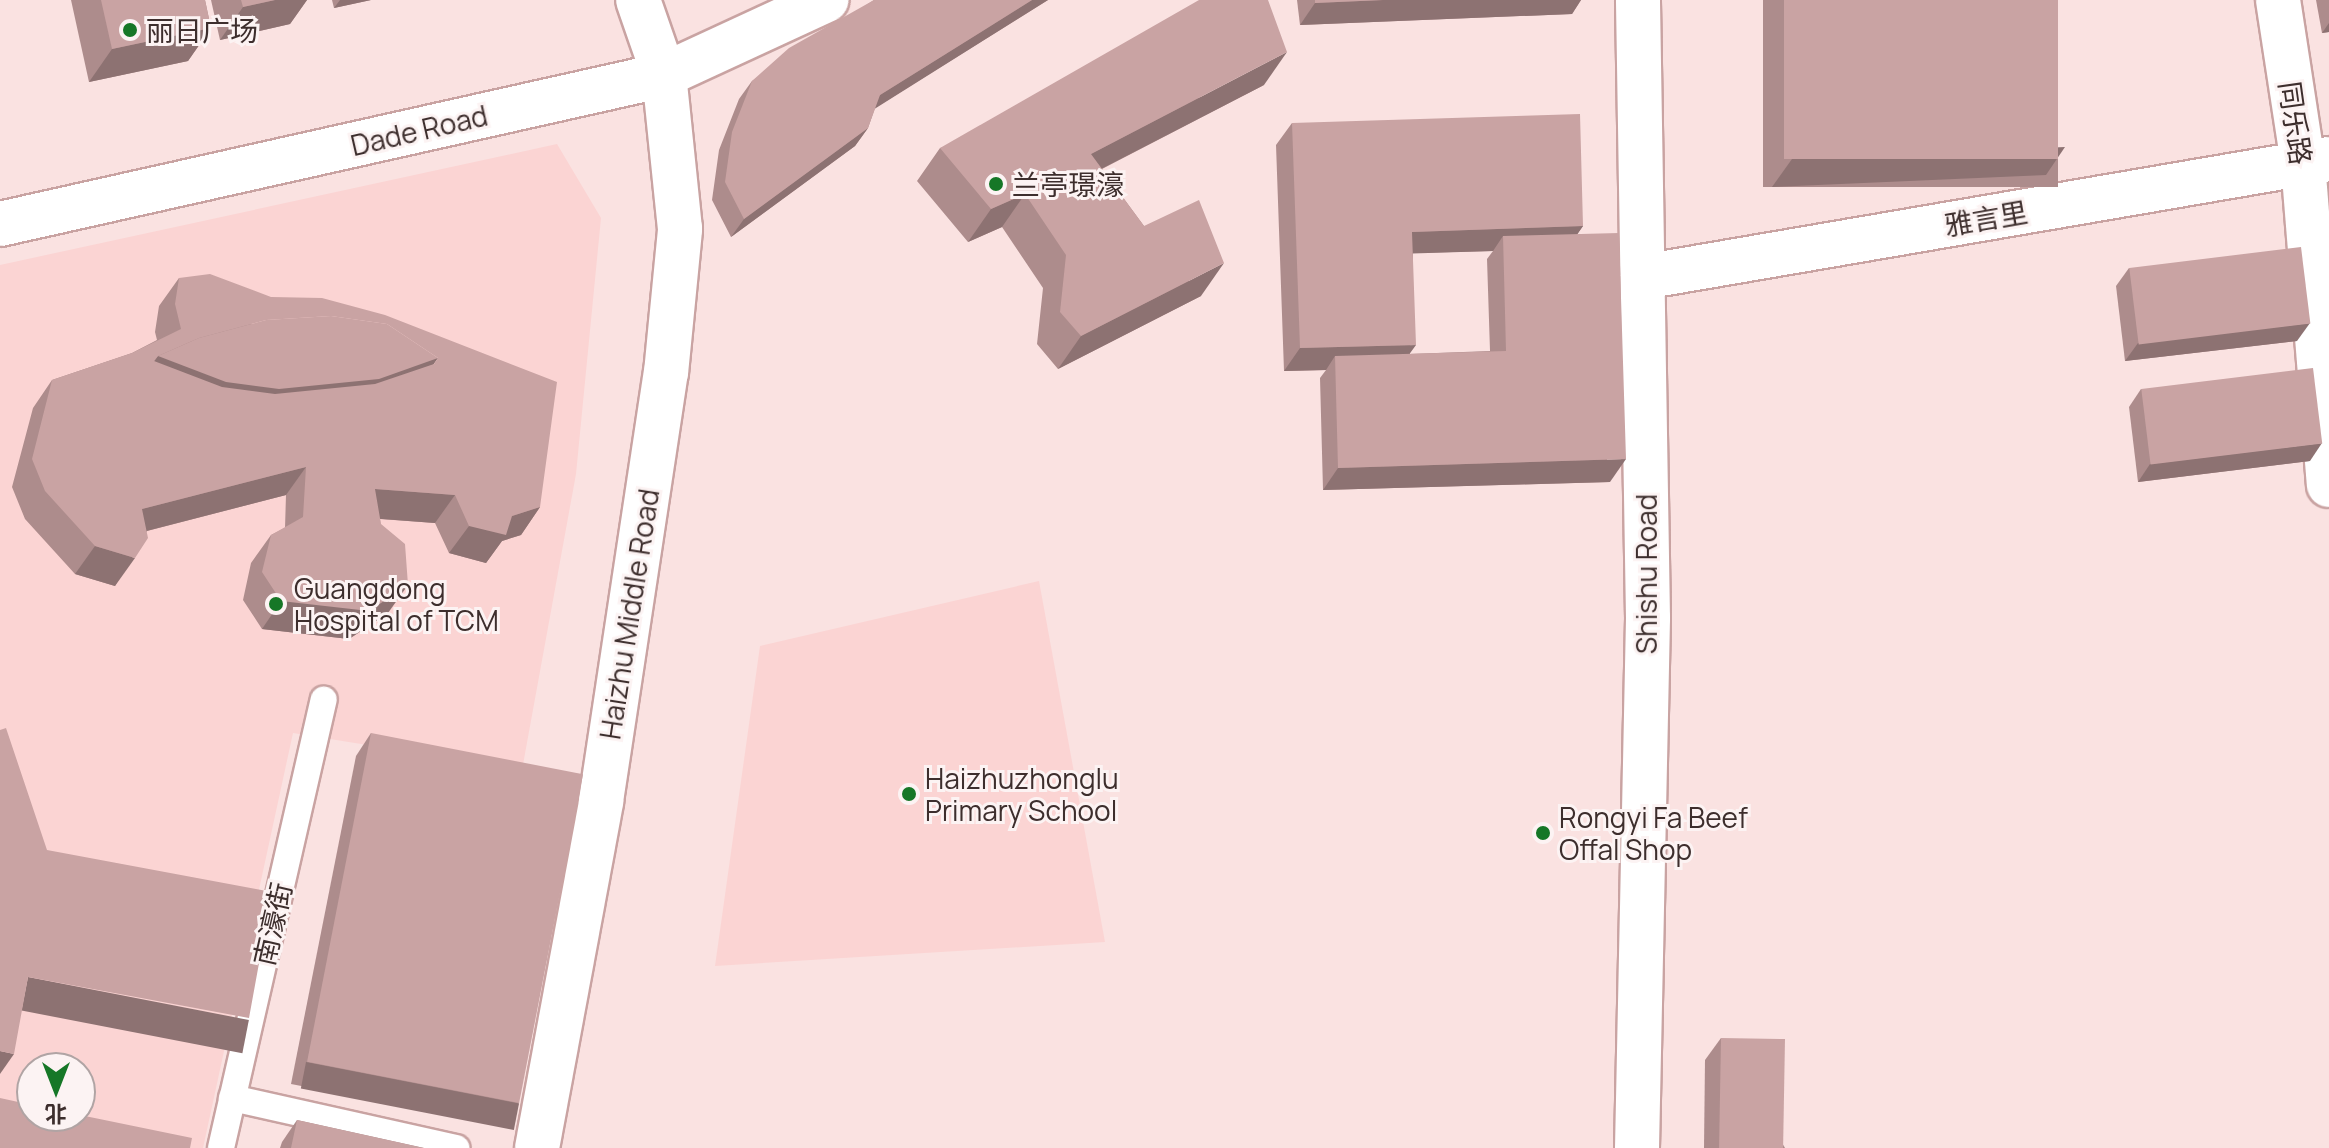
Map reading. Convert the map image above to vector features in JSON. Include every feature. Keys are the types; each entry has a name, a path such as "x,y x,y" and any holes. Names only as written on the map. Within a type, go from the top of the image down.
{"street":[{"name":"Haizhu Middle Road","path":"537,1148 601,801 666,373 680,229 664,75 638,0"},
{"name":"Dade Road","path":"0,224 664,75 826,0"},
{"name":"Shishu Road","path":"1637,1148 1648,618 1638,0"},
{"name":"同乐路","path":"2278,0 2316,161 2329,485"},
{"name":"雅言里","path":"1643,277 2316,161"}],"lane":[{"name":"南濠街","path":"221,1148 324,700"},
{"path":"232,1098 456,1148"}],"shaded area":[{"name":"Guangdong Hospital of TCM","path":"557,144 601,218 576,474 522,770 293,733 203,1148 0,1148 0,265"},
{"name":"Haizhuzhonglu Primary School","path":"1039,581 1105,942 715,966 760,646"}],"building":[{"path":"101,0 205,0 211,28 112,49"},
{"path":"241,0 275,0 243,7"},
{"path":"874,0 1032,0 880,95 868,128 744,219 725,182 732,132 752,81 789,48"},
{"name":"兰亭璟濠","path":"1199,0 1268,0 1287,52 1091,154 1144,226 1199,200 1224,263 1081,336 1060,312 1066,255 1025,194 991,209 940,148"},
{"path":"1315,0 1383,0 1315,3"},
{"path":"1784,0 2058,0 2058,159 1784,159"},
{"path":"1580,114 1583,226 1412,232 1416,345 1300,348 1292,123"},
{"path":"1619,233 1626,459 1338,468 1335,356 1506,351 1503,236"},
{"path":"2301,247 2310,323 2139,345 2129,268"},
{"path":"210,274 271,297 322,298 385,315 557,382 540,507 512,516 506,535 469,526 455,495 375,489 381,524 405,544 408,585 369,611 281,601 262,572 271,535 303,517 306,467 142,509 148,538 135,558 95,546 45,491 32,459 52,380 132,353 181,329 175,304 179,278","holes":["331,316 387,324 438,358 434,364 375,384 275,394 222,387 154,361 158,356 199,338 266,320"]},
{"path":"331,316 387,324 438,358 379,379 279,389 226,382 158,356 199,338 266,320"},
{"path":"2313,368 2322,443 2151,465 2141,389"},
{"path":"6,728 47,850 272,892 249,1018 28,977 14,1054 0,1051 0,730"},
{"path":"371,733 583,774 519,1103 307,1062"},
{"path":"1721,1038 1785,1039 1783,1148 1719,1148"},
{"path":"0,1098 16,1102 16,1132 96,1132 96,1118 192,1138 190,1148 0,1148"},
{"path":"297,1120 424,1148 291,1148"}],"place":[{"name":"丽日广场","path":"130,30"},
{"name":"兰亭璟濠","path":"996,184"},
{"name":"Guangdong Hospital of TCM","path":"276,604"},
{"name":"Haizhuzhonglu Primary School","path":"909,794"},
{"name":"Rongyi Fa Beef Offal Shop","path":"1543,833"}]}
